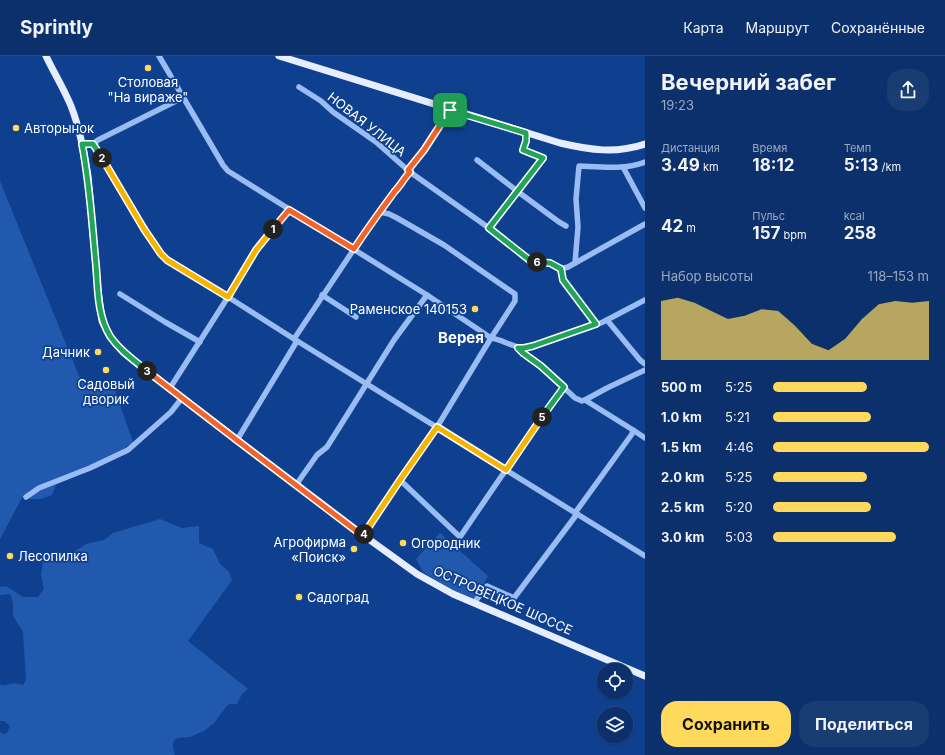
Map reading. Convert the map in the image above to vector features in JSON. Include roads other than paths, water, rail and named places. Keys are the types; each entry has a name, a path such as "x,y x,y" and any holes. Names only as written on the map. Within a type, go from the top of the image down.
{"main road":[{"name":"ОСТРОВЕЦКОЕ ШОССЕ","path":"40,56 50,60"},
{"name":"ОСТРОВЕЦКОЕ ШОССЕ","path":"46,56 50,60 71,106 82,144 88,176 102,321 110,337 124,353 363,536 417,574 474,603 645,676"},
{"path":"279,56 560,143 594,150 621,150 645,144"}],"street":[{"path":"159,56 223,165 228,171 427,295 491,338 500,339 518,348 541,366 575,398 582,401 585,400 645,438"},
{"name":"НОВАЯ УЛИЦА","path":"299,87 321,101 332,112 376,142 409,171 489,228 532,262 550,263 561,269"},
{"path":"82,144 93,144 98,140 184,97"},
{"path":"237,440 322,295 424,150 450,110"},
{"path":"489,228 543,158 523,150 526,141 526,133"},
{"path":"93,144 144,229 161,254 167,260 645,556"},
{"path":"477,160 517,192 566,226"},
{"path":"575,263 578,227 576,199 579,166 623,167 645,162"},
{"path":"623,167 645,208"},
{"path":"170,388 256,250 289,210"},
{"path":"363,536 437,427 515,301 515,294 444,245 397,218 380,212"},
{"path":"596,324 563,280 561,269 568,267 645,224"},
{"path":"120,294 200,342"},
{"path":"322,295 356,317"},
{"path":"296,485 317,455 327,447 394,340 427,295"},
{"path":"518,348 533,346 607,320 645,300"},
{"path":"607,320 645,364"},
{"path":"585,400 606,388 645,370"},
{"path":"400,480 460,538 530,434 564,387"},
{"path":"26,497 39,488 90,468 128,450 171,412 182,398"},
{"path":"474,603 487,586 514,598 632,434 633,430"}],"place":[{"name":"Столовая \"На вираже\"","path":"148,68"},
{"name":"Авторынок","path":"16,128"},
{"name":"Раменское 140153","path":"475,309"},
{"name":"Дачник","path":"98,352"},
{"name":"Садовый дворик","path":"106,370"},
{"name":"Огородник","path":"403,543"},
{"name":"Агрофирма «Поиск»","path":"354,549"},
{"name":"Лесопилка","path":"10,556"},
{"name":"Садоград","path":"299,597"}],"district":[{"name":"Верея","path":"461,337"}]}
